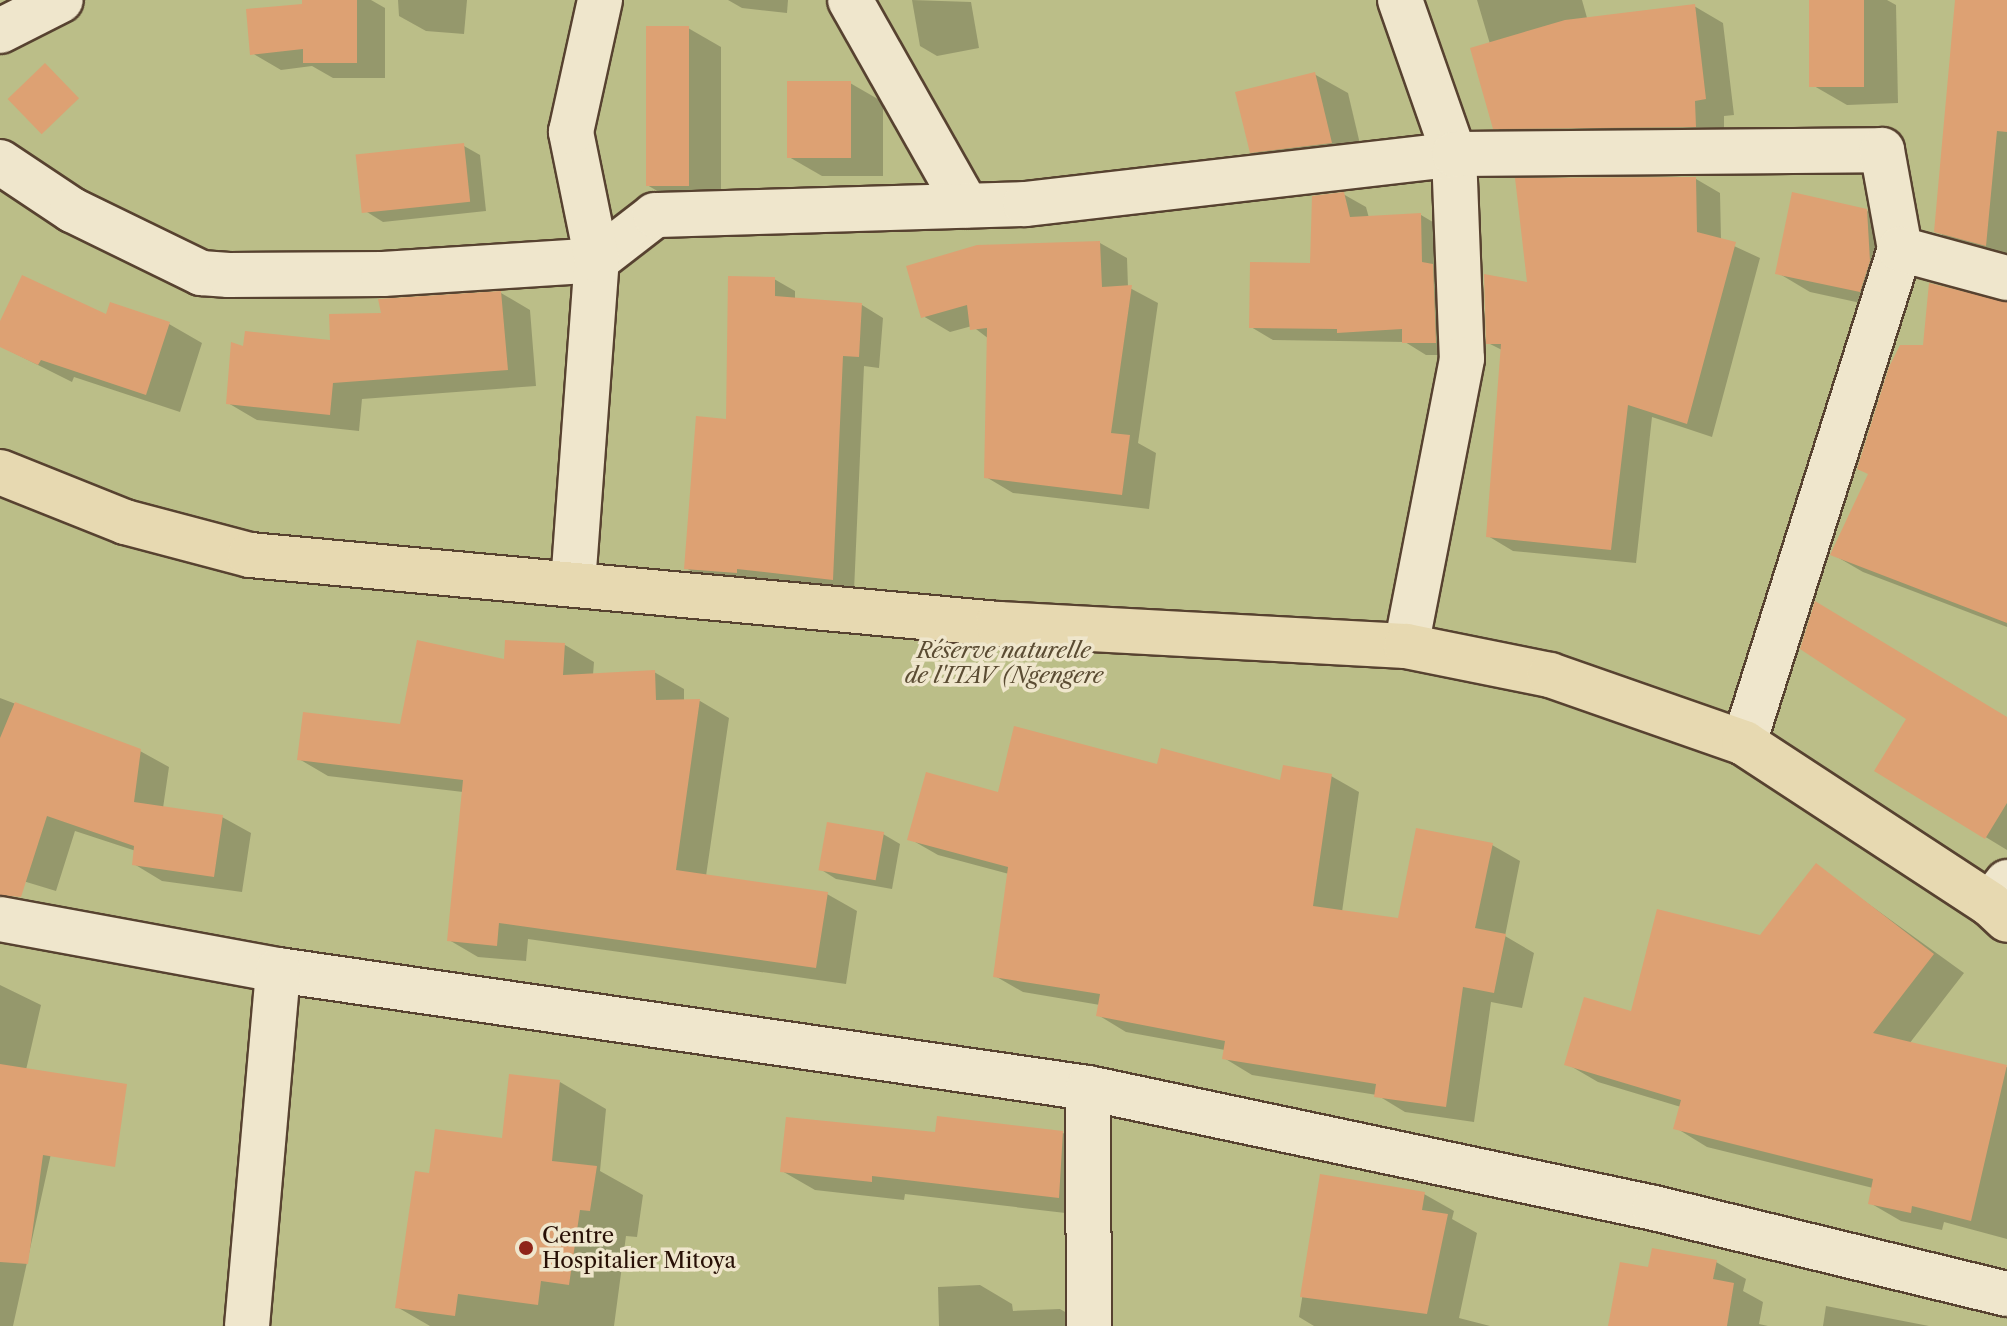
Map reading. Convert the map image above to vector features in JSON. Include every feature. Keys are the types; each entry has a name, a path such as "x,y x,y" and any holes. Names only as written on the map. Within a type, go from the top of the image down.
{"main road":[{"path":"0,472 125,522 250,555 998,624 1406,646 1550,675 1744,743 2001,902"}],"street":[{"path":"573,584 597,260 571,132 600,0"},
{"path":"850,0 966,205"},
{"path":"1400,0 1454,154 1462,359 1406,646"},
{"path":"0,31 54,1"},
{"path":"0,162 72,210 201,273 383,274 597,260 655,215 1025,204 1454,154 1882,150 1900,249 1744,743"},
{"path":"1900,249 2007,278"},
{"path":"0,919 278,970 1088,1088 1654,1208 2007,1294"},
{"path":"247,1326 278,970"},
{"path":"1088,1088 1089,1326"}],"green space":[{"name":"Réserve naturelle de l'ITAV (Ngengere","path":"0,0 2007,0 2007,1326 0,1326"}],"building":[{"path":"302,0 357,0 357,63 303,63 303,49 250,55 246,9 302,4"},
{"path":"1809,0 1864,0 1864,87 1809,87"},
{"path":"1955,0 2007,0 2007,132 1997,131 1986,246 1934,232"},
{"path":"1695,4 1706,99 1695,101 1696,127 1493,129 1470,48 1565,20"},
{"path":"646,26 689,26 689,186 646,186"},
{"path":"45,63 79,98 42,134 8,99"},
{"path":"1315,72 1332,143 1250,153 1235,92"},
{"path":"787,81 851,81 851,158 787,158"},
{"path":"464,143 470,202 362,213 356,154"},
{"path":"1696,177 1697,232 1736,242 1687,424 1628,405 1611,550 1486,537 1501,344 1486,344 1484,274 1527,282 1515,178"},
{"path":"1344,192 1350,217 1421,213 1422,262 1433,264 1436,343 1402,343 1402,329 1337,333 1337,329 1249,328 1250,262 1310,263 1312,196"},
{"path":"1792,192 1867,209 1870,261 1860,292 1775,274"},
{"path":"1100,241 1102,287 1132,285 1111,433 1130,435 1122,495 984,478 987,328 970,330 967,305 921,318 906,266 977,245"},
{"path":"22,275 106,314 110,302 170,322 146,395 41,360 38,365 0,347 0,321"},
{"path":"728,276 775,277 775,296 862,303 859,357 843,356 833,580 737,569 737,573 684,569 696,416 726,419"},
{"path":"1929,283 2007,302 2007,623 1830,555 1868,474 1857,469 1889,367 1900,345 1923,345"},
{"path":"501,291 508,370 333,383 330,415 226,404 231,342 243,346 245,331 330,340 329,314 381,313 378,299"},
{"path":"1815,601 2007,717 2007,803 1985,839 1874,771 1906,719 1800,649"},
{"path":"417,640 504,659 505,640 565,643 563,675 655,670 656,700 700,699 676,870 828,892 816,968 499,923 497,946 447,941 463,780 297,760 303,712 400,724"},
{"path":"15,702 141,749 134,802 223,815 214,877 132,865 134,846 47,816 21,897 0,895 0,738"},
{"path":"1014,726 1157,764 1161,748 1280,780 1283,765 1332,774 1313,906 1398,918 1416,828 1493,843 1475,928 1506,934 1494,993 1463,987 1446,1107 1374,1097 1376,1084 1222,1059 1225,1041 1096,1016 1100,994 993,977 1008,867 907,840 926,772 998,792"},
{"path":"827,822 884,832 876,880 818,870"},
{"path":"1816,863 1934,954 1873,1033 2007,1065 1971,1221 1912,1206 1911,1213 1868,1204 1873,1179 1673,1129 1681,1100 1564,1065 1584,997 1631,1011 1657,909 1760,935"},
{"path":"0,1064 127,1084 115,1167 43,1155 28,1264 0,1262"},
{"path":"509,1074 560,1080 552,1161 597,1166 590,1211 580,1210 569,1285 541,1281 538,1305 458,1294 455,1316 395,1308 415,1171 429,1173 435,1129 502,1138"},
{"path":"937,1116 1063,1131 1059,1198 872,1176 872,1182 780,1172 786,1117 935,1132"},
{"path":"1320,1174 1425,1192 1422,1210 1448,1214 1427,1314 1300,1297"},
{"path":"1652,1248 1717,1260 1713,1279 1734,1283 1727,1326 1608,1326 1620,1262 1648,1267"}],"place":[{"name":"Centre Hospitalier Mitoya","path":"526,1248"}]}
